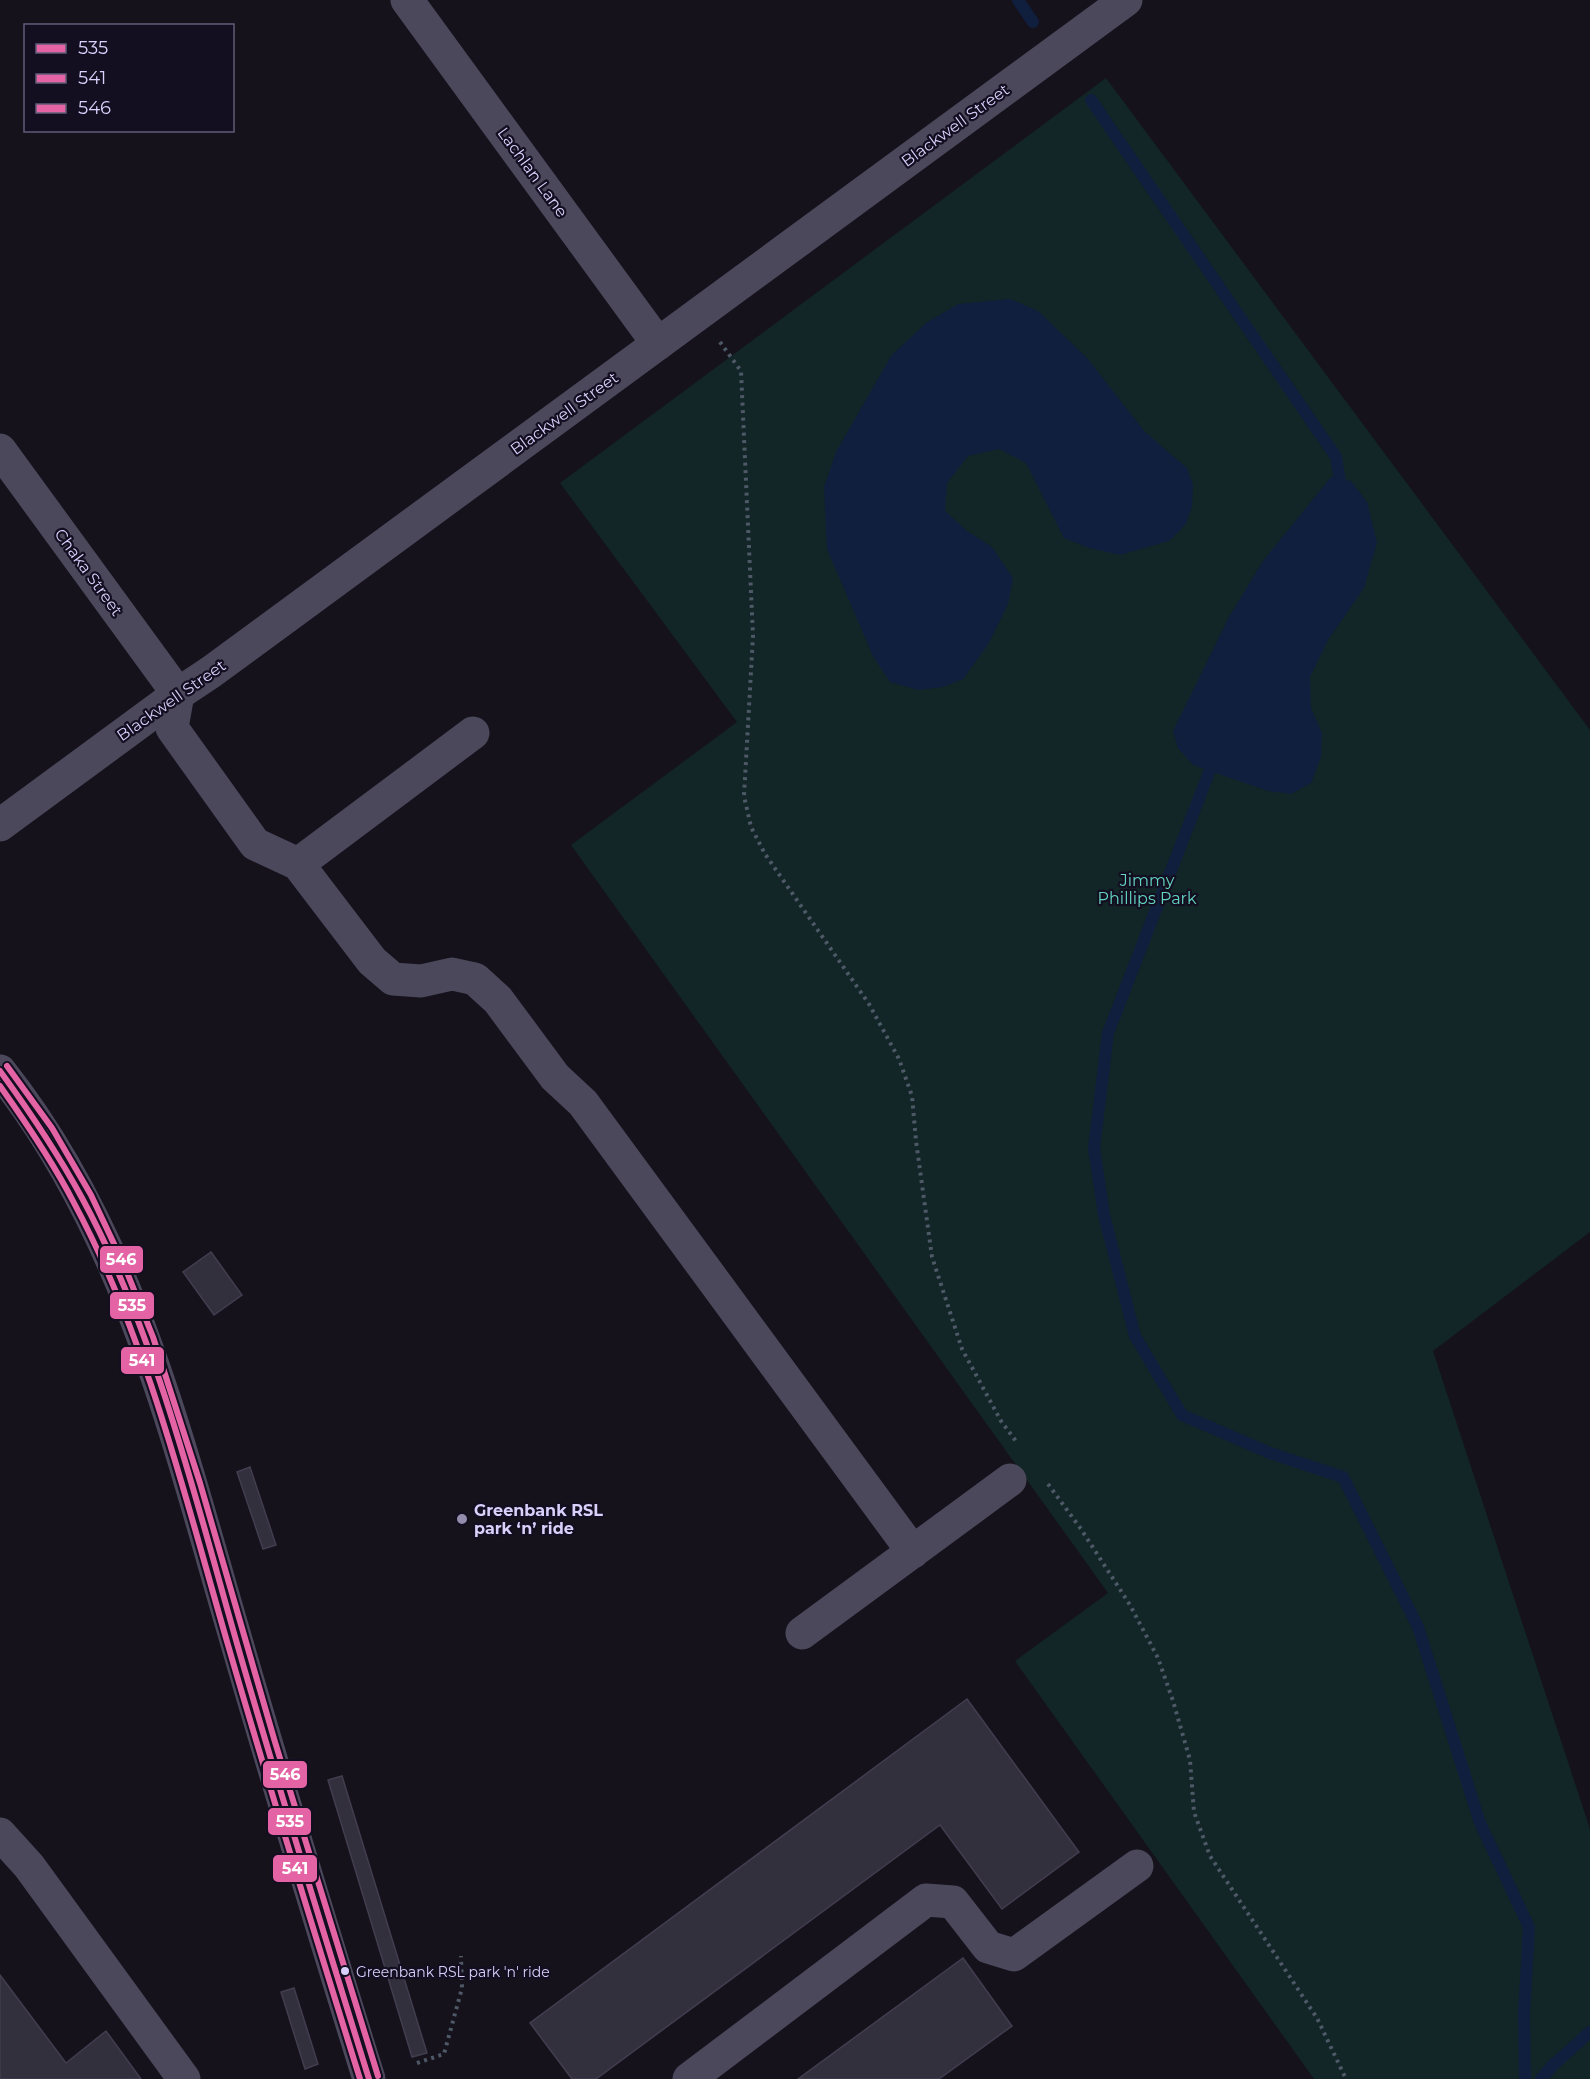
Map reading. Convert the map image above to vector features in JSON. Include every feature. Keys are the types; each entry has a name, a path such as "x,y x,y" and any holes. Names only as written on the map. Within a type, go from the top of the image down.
{"street":[{"name":"Lachlan Lane","path":"407,0 658,344"},
{"name":"Blackwell Street","path":"0,825 1126,0"},
{"name":"Chaka Street","path":"0,450 178,694"},
{"path":"178,694 172,728 255,844 298,864 372,961 393,979 421,981 452,974 475,979 498,1000 555,1077 583,1103 913,1552"},
{"path":"298,864 473,733"},
{"path":"0,1071 55,1149 82,1198 120,1277 158,1375 260,1724 369,2079"},
{"path":"802,1633 913,1552 1026,1478"},
{"path":"0,1834 29,1866 184,2079"},
{"path":"689,2079 926,1900 953,1902 988,1947 1014,1955 1137,1866"}],"path":[{"path":"720,342 741,371 753,636 744,796 750,827 765,854 869,1004 898,1059 912,1096 932,1257 962,1349 1001,1421 1021,1448"},
{"path":"1026,1478 1081,1529 1130,1605 1158,1658 1173,1701 1190,1760 1194,1812 1209,1856 1317,2018 1346,2079"},
{"path":"417,2063 444,2054 462,1988 461,1956"}],"green space":[{"name":"Jimmy Phillips Park","path":"1106,78 1590,730 1590,1232 1433,1351 1590,1829 1590,2079 1314,2079 1015,1661 1108,1593 571,845 737,722 560,483"}],"water":[{"path":"1010,299 1038,311 1087,358 1145,432 1187,468 1193,485 1192,506 1186,524 1169,541 1120,555 1089,548 1064,538 1026,463 999,449 968,456 947,483 945,511 967,531 992,547 1013,578 1008,604 989,643 963,679 943,687 918,690 890,682 873,656 827,549 824,487 836,452 891,356 926,323 958,304"},
{"path":"1331,477 1351,481 1367,502 1377,542 1364,588 1328,640 1310,677 1311,708 1322,733 1321,757 1311,783 1291,794 1268,791 1193,765 1178,748 1173,731 1229,617 1263,561"}],"building":[{"path":"211,1252 242,1295 214,1315 183,1272"},
{"path":"250,1467 276,1545 263,1549 237,1472"},
{"path":"967,1699 1079,1852 1002,1909 940,1825 596,2079 572,2079 530,2023"},
{"path":"342,1776 427,2053 412,2057 328,1780"},
{"path":"963,1958 1012,2026 939,2079 798,2079"},
{"path":"0,1975 66,2063 106,2031 141,2079 0,2079"},
{"path":"294,1988 318,2064 305,2069 281,1992"}],"waterway":[{"path":"1018,0 1033,22"},
{"path":"1091,100 1336,457 1340,493"},
{"path":"1215,757 1108,1033 1094,1148 1104,1215 1135,1336 1182,1415 1270,1453 1343,1477 1418,1627 1480,1823 1529,1927 1524,2013 1525,2079"},
{"path":"1541,2079 1590,2032"}],"transit line":[{"name":"546","path":"7,1066 52,1128 91,1195 124,1265 153,1337 200,1483 275,1742 378,2076"},
{"name":"535","path":"0,1071 43,1133 82,1198 133,1307 154,1364 191,1480 271,1760 369,2079"},
{"name":"541","path":"0,1086 39,1143 74,1203 100,1256 144,1364 180,1476 260,1754 360,2079"}],"place":[{"name":"Greenbank RSL park ‘n’ ride","path":"462,1519"},
{"name":"Greenbank RSL park 'n' ride","path":"345,1971"}]}
